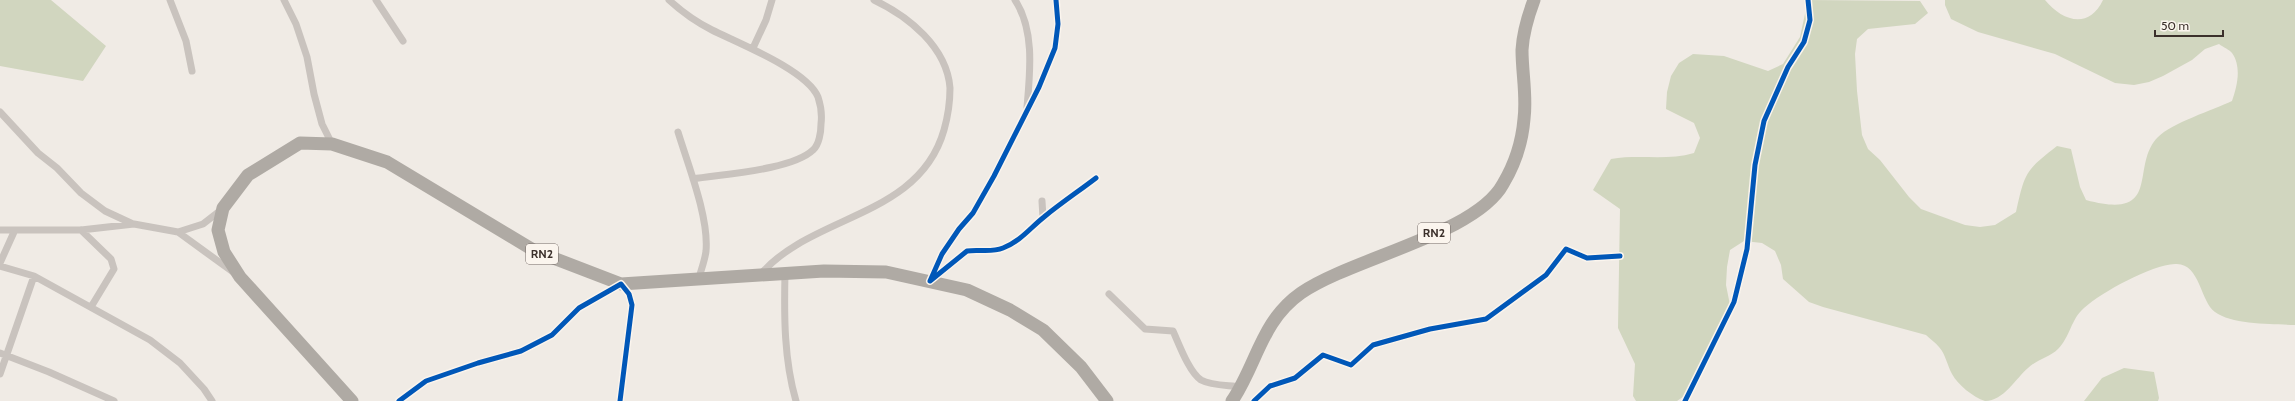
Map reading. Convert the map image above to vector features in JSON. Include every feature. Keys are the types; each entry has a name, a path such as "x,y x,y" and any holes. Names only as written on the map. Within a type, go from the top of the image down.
{"highway":[{"name":"RN2","path":"1232,401 1242,387 1258,345 1271,322 1300,294 1348,268 1451,227 1479,211 1502,187 1516,160 1524,119 1522,48 1526,22 1534,0"},
{"name":"RN2","path":"352,401 240,277 224,252 218,230 223,208 248,175 300,143 332,144 387,162 535,251 621,284 761,274 886,272 967,290 1010,310 1043,330 1081,367 1107,401"}],"street":[{"path":"170,0 186,41 192,71"},
{"path":"284,0 296,24 307,57 320,117 332,144"},
{"path":"376,0 403,41"},
{"path":"670,0 685,13 711,30 753,48 804,80 818,97 822,116 821,132 814,149 801,158 773,166 693,179"},
{"path":"753,48 766,20 772,0"},
{"path":"761,274 774,259 880,205 912,181 928,165 940,145 950,97 949,78 944,63 926,37 906,19 874,0"},
{"path":"1015,0 1020,7 1028,34 1030,66 1027,112"},
{"path":"930,281 942,254 959,229 973,213 1027,112 1055,48 1058,24 1056,0"},
{"path":"1685,401 1722,330 1734,302 1747,249 1755,165 1764,121 1788,67 1804,42 1810,20 1808,0"},
{"path":"0,112 38,153 57,168 81,193 105,211 134,224 178,232 240,277"},
{"path":"678,132 693,179 703,223 706,252 699,278"},
{"path":"930,281 967,251 975,250 985,252 1002,249 1022,239 1043,218 1096,178"},
{"path":"1042,201 1043,218"},
{"path":"178,232 203,224 223,208"},
{"path":"0,230 14,232 81,230 134,224"},
{"path":"81,230 111,260 114,268 91,307"},
{"path":"0,263 14,232"},
{"path":"1254,401 1270,386 1295,378 1323,355 1351,365 1373,345 1430,329 1486,319 1546,275 1566,249 1587,258 1620,256"},
{"path":"0,266 34,276 150,340 180,363 204,389 212,401"},
{"path":"785,273 784,317 789,379 796,401"},
{"path":"0,374 3,354 34,276"},
{"path":"402,400 426,382 478,363 521,351 552,335 579,308 621,284 629,294 632,305 620,401"},
{"path":"1109,294 1145,329 1173,331 1194,374 1201,380 1211,383 1242,387"},
{"path":"3,354 114,401"}],"green space":[{"path":"0,0 51,0 106,46 83,81 0,66"},
{"path":"1808,0 1920,1 1928,13 1915,24 1868,29 1857,39 1855,54 1862,135 1868,149 1880,160 1909,197 1921,209 1965,225 1980,227 1995,225 2016,212 2024,180 2028,173 2038,161 2057,146 2071,149 2080,187 2086,200 2110,205 2126,203 2135,197 2140,187 2145,162 2150,149 2158,137 2164,132 2183,122 2232,101 2236,90 2238,77 2237,64 2231,52 2219,44 2205,49 2192,60 2149,82 2134,85 2115,83 2055,54 1978,32 1951,19 1945,5 1945,0 2045,0 2059,13 2067,17 2083,19 2090,16 2103,0 2295,0 2295,325 2242,322 2222,316 2210,307 2195,275 2190,269 2183,265 2175,264 2165,266 2153,269 2127,280 2114,287 2084,308 2076,317 2058,349 2031,365 2004,393 1992,400 1985,401 1971,394 1958,382 1952,374 1941,350 1926,335 1809,302 1783,279 1781,265 1775,251 1762,243 1744,241 1730,250 1726,285 1730,305 1687,394 1677,401 1636,401 1633,396 1635,364 1618,328 1620,209 1593,190 1611,159 1632,157 1674,157 1694,153 1700,138 1694,123 1666,109 1667,92 1671,76 1679,63 1693,54 1724,56 1768,71 1783,64 1800,37"},
{"path":"2124,368 2154,372 2159,398 2158,401 2084,401 2102,378"}],"cycle path":[{"path":"1056,0 1058,24 1055,48 1039,87 994,176 973,213 959,229 942,254 930,281 967,251 990,251 1003,248 1015,242 1050,212 1096,178"},
{"path":"1685,401 1734,302 1747,249 1755,165 1764,121 1788,67 1804,42 1810,20 1808,0"},
{"path":"1254,401 1270,386 1295,378 1323,355 1351,365 1373,345 1430,329 1486,319 1546,275 1566,249 1587,258 1620,256"},
{"path":"399,401 426,381 478,363 521,351 552,335 579,308 621,284 629,294 632,305 620,401"}]}
